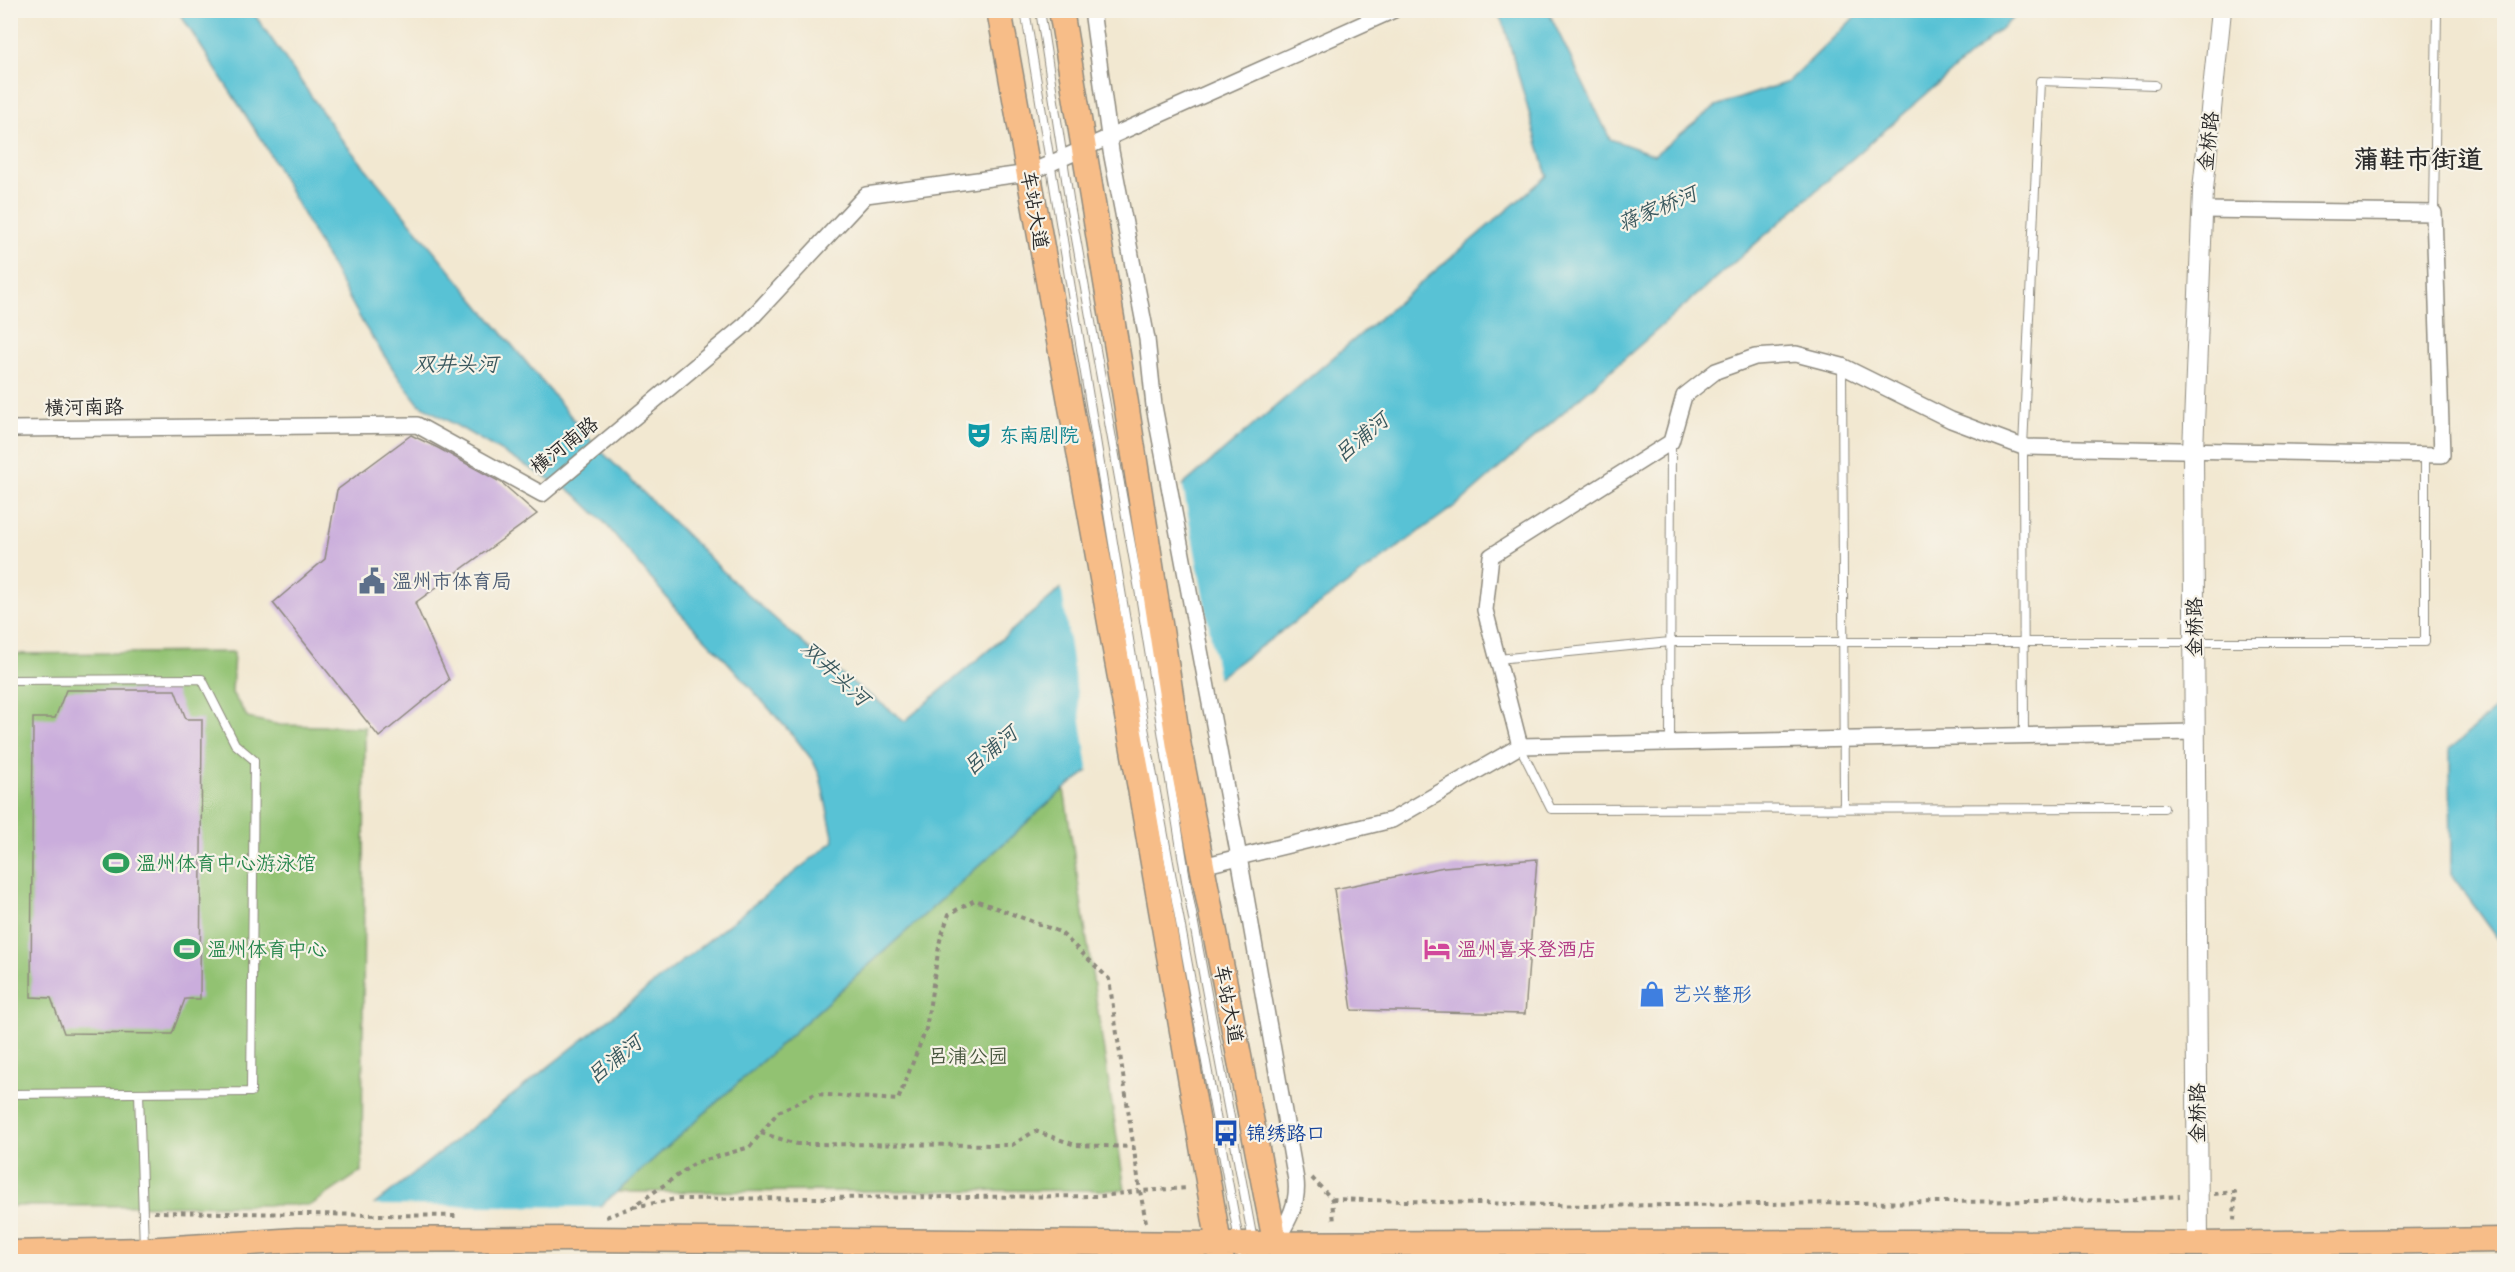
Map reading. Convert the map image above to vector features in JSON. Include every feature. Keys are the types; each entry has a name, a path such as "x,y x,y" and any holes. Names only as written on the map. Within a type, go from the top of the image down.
{"main road":[{"name":"车站大道","path":"999,10 1056,160 1126,403 1179,747 1202,866 1249,1252"},
{"name":"车站大道","path":"1061,10 1056,160 1071,410 1140,788 1249,1252"},
{"path":"10,1253 144,1250 297,1240 585,1239 1249,1252 1921,1242 2198,1244 2505,1240"}],"street":[{"path":"1092,10 1109,135 1147,339 1154,406 1239,857 1297,1189 1293,1214 1249,1252"},
{"name":"横河南路","path":"10,429 417,425 542,494 745,325 866,195 1056,160 1394,10"},
{"name":"金桥路","path":"2198,1244 2193,451 2202,210 2221,10"},
{"path":"1520,746 1485,610 1491,556 1671,442 1684,396 1716,371 1755,357 1796,354 1842,366 1951,420 2023,447 2442,455 2434,213 2202,210"},
{"path":"1202,866 1392,820 1520,746 2195,732"}],"lane":[{"path":"1025,10 1140,595 1249,1252"},
{"path":"1040,10 1056,160 1140,706 1249,1252"},
{"path":"2434,213 2437,10"},
{"path":"2024,736 2023,447 2040,81 2155,85"},
{"path":"1842,366 1844,809"},
{"path":"1670,743 1671,442"},
{"path":"1498,659 1671,642 2425,642 2425,454"},
{"path":"10,680 202,679 235,744 254,760 250,1092 10,1094"},
{"path":"1520,746 1551,809 2164,808"},
{"path":"139,1093 144,1250"}],"path":[{"path":"602,1218 633,1207 676,1199 1102,1196 1140,1191 1109,979 1060,932 975,900 949,914 940,940 926,1029 898,1100 815,1094 778,1112 750,1148 695,1163 633,1207"},
{"path":"761,1133 797,1144 1012,1145 1035,1131 1075,1145 1134,1148"},
{"path":"2212,1194 2235,1192 2233,1243"},
{"path":"1332,1199 1584,1206 2122,1200 2190,1195"},
{"path":"141,1212 462,1216"}],"green space":[{"name":"温州体育中心","path":"234,652 232,693 248,718 280,725 365,727 362,1171 311,1205 11,1206 10,654"},
{"name":"吕浦公园","path":"1064,789 1125,1190 617,1192"}],"water":[{"path":"178,11 252,11 339,136 593,443 738,586 822,660 905,721 1547,176 1505,28 1497,11 1548,11 1610,139 1654,155 1716,106 1788,82 1861,11 2021,11 1463,500 1064,789 617,1192 534,1262 303,1261 834,841 820,776 813,761 796,739 723,657 678,611 604,522 575,494 419,404 364,325 263,142"},
{"path":"2504,701 2504,947 2451,874 2450,749"}],"pier":[{"path":"1182,482 1219,680 1089,775 1061,585"},
{"path":"369,1205 604,1207 538,1262 300,1261"}],"building":[{"name":"温州市体育局","path":"411,435 502,483 537,514 415,603 449,680 379,737 273,603 325,559 337,490"},
{"name":"温州体育中心游泳馆","path":"66,690 175,690 186,719 202,719 200,999 185,999 172,1034 64,1033 51,998 31,997 33,718 55,718"},
{"name":"温州喜来登酒店","path":"1537,859 1525,1014 1352,1010 1334,889 1444,867"}],"place":[{"name":"东南剧院","path":"979,435"},
{"name":"温州市体育局","path":"372,581"},
{"name":"温州体育中心游泳馆","path":"116,863"},
{"name":"温州体育中心","path":"187,949"},
{"name":"温州喜来登酒店","path":"1437,949"},
{"name":"艺兴整形","path":"1652,994"},
{"name":"锦绣路口","path":"1226,1133"}],"district":[{"name":"蒲鞋市街道","path":"2418,159"}],"water label":[{"name":"蒋家桥河","path":"1657,208"},
{"name":"双井头河","path":"456,363"},
{"name":"吕浦河","path":"1361,437"},
{"name":"双井头河","path":"836,673"},
{"name":"吕浦河","path":"990,750"},
{"name":"吕浦河","path":"614,1059"}]}
